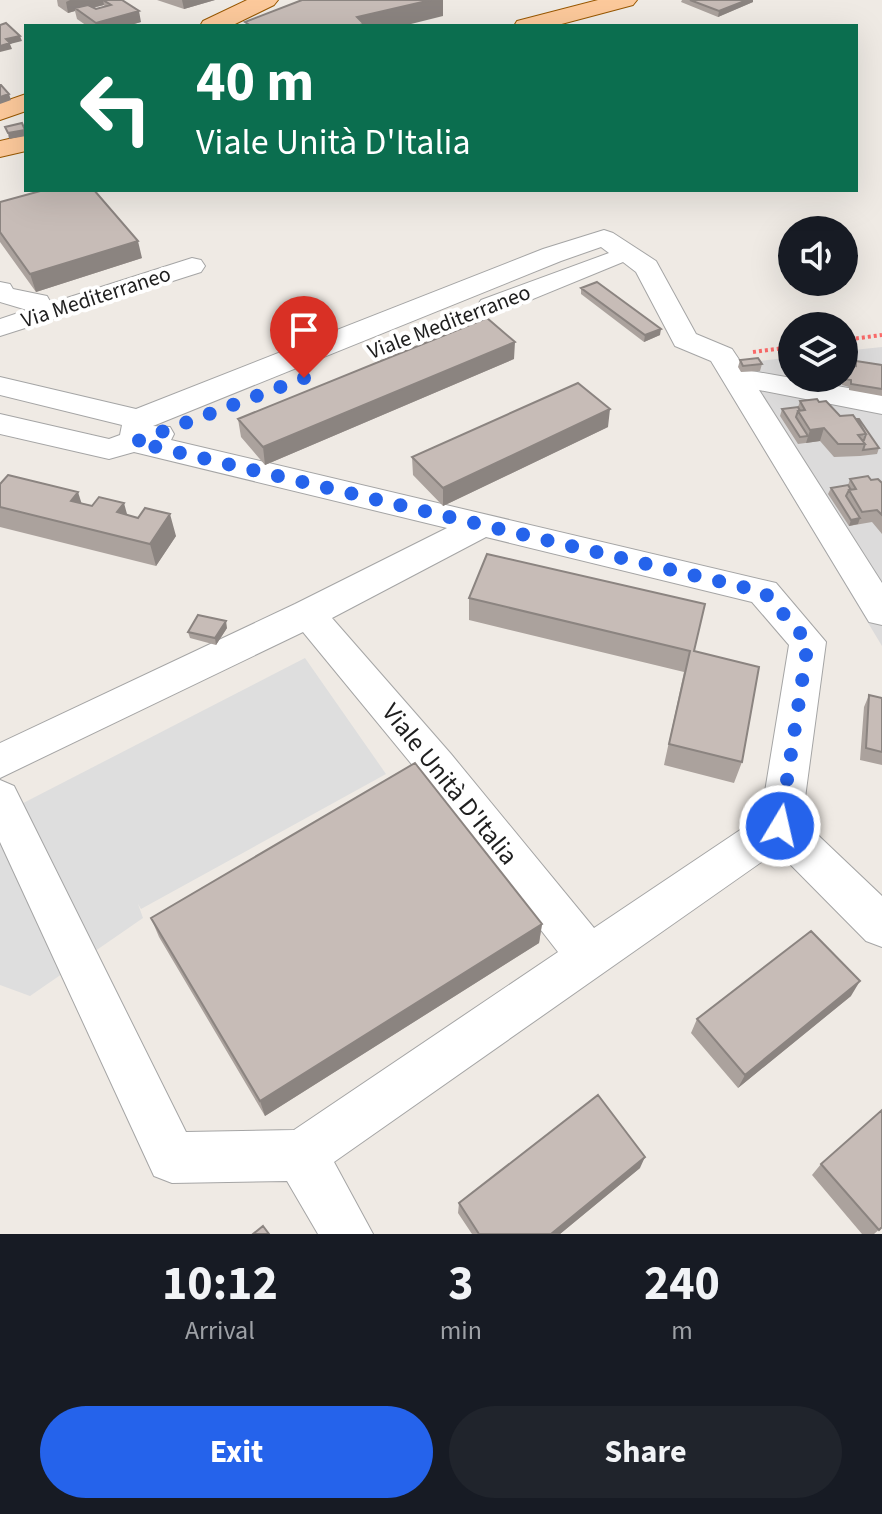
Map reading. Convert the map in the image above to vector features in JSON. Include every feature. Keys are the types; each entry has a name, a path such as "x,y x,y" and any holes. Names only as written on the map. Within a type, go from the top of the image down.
{"main road":[{"path":"217,24 266,0"},
{"path":"534,24 625,0"},
{"path":"0,112 24,103"},
{"path":"0,149 24,143"}],"street":[{"name":"Viale Mediterraneo","path":"136,430 622,249 647,267 685,340 729,366 875,402"},
{"name":"Via Mediterraneo","path":"0,328 192,266"},
{"path":"0,290 3,295 37,302 43,314"},
{"path":"729,366 882,612"},
{"path":"0,386 136,430 484,524 764,592 808,642 780,826 301,1155 172,1158 0,798"},
{"path":"875,402 882,434"},
{"path":"0,424 109,449 136,430"},
{"path":"0,761 308,614 484,524"},
{"name":"Viale Unità D'Italia","path":"308,614 437,766 590,957"},
{"path":"780,826 882,926"},
{"path":"301,1155 347,1234"}],"path":[{"path":"858,338 882,335"}],"shaded area":[{"path":"882,347 882,646 714,367 778,359 778,392 858,392 858,350"},
{"path":"305,658 386,774 141,909 138,904 143,918 30,996 0,985 0,815"}],"building":[{"path":"103,0 122,0 139,11 96,23 75,8 88,5 96,9 111,5"},
{"path":"302,0 431,0 357,17 364,24 245,22"},
{"path":"690,0 747,0 719,11"},
{"path":"6,23 20,36 6,39 10,43 0,46 0,25"},
{"path":"1,85 9,94 0,97"},
{"path":"22,123 24,130 8,133 5,127"},
{"path":"37,192 96,192 138,241 30,274 0,232 0,202"},
{"path":"597,282 661,329 645,335 581,288"},
{"path":"487,318 515,342 263,447 238,419"},
{"path":"758,358 762,364 743,366 740,360"},
{"path":"858,361 882,365 882,389 858,385"},
{"path":"578,383 610,409 443,488 412,457"},
{"path":"817,399 819,402 826,401 840,416 853,415 866,434 858,435 865,444 838,444 824,428 810,430 798,411 805,410 800,401"},
{"path":"798,407 800,411 796,417 808,436 800,437 782,409"},
{"path":"857,419 879,448 863,450 865,444 862,440 866,434"},
{"path":"8,475 78,492 71,501 92,506 99,497 124,503 117,512 138,518 145,508 170,514 150,544 0,507 0,484"},
{"path":"868,476 882,483 882,515 877,510 862,512 849,490 856,489 850,479"},
{"path":"848,485 851,490 846,496 860,518 851,520 831,488"},
{"path":"487,554 705,604 694,651 759,667 742,762 669,744 690,651 469,598"},
{"path":"198,615 226,621 215,638 188,632"},
{"path":"869,695 882,698 882,752 866,748"},
{"path":"415,763 542,924 260,1101 151,918"},
{"path":"811,931 860,981 745,1075 697,1019"},
{"path":"598,1095 645,1157 551,1234 479,1234 459,1203"},
{"path":"882,1110 882,1227 879,1230 821,1164"},
{"path":"263,1226 269,1234 253,1234"}],"route":[{"path":"304,378 135,442 764,592 808,642 780,826"}]}
